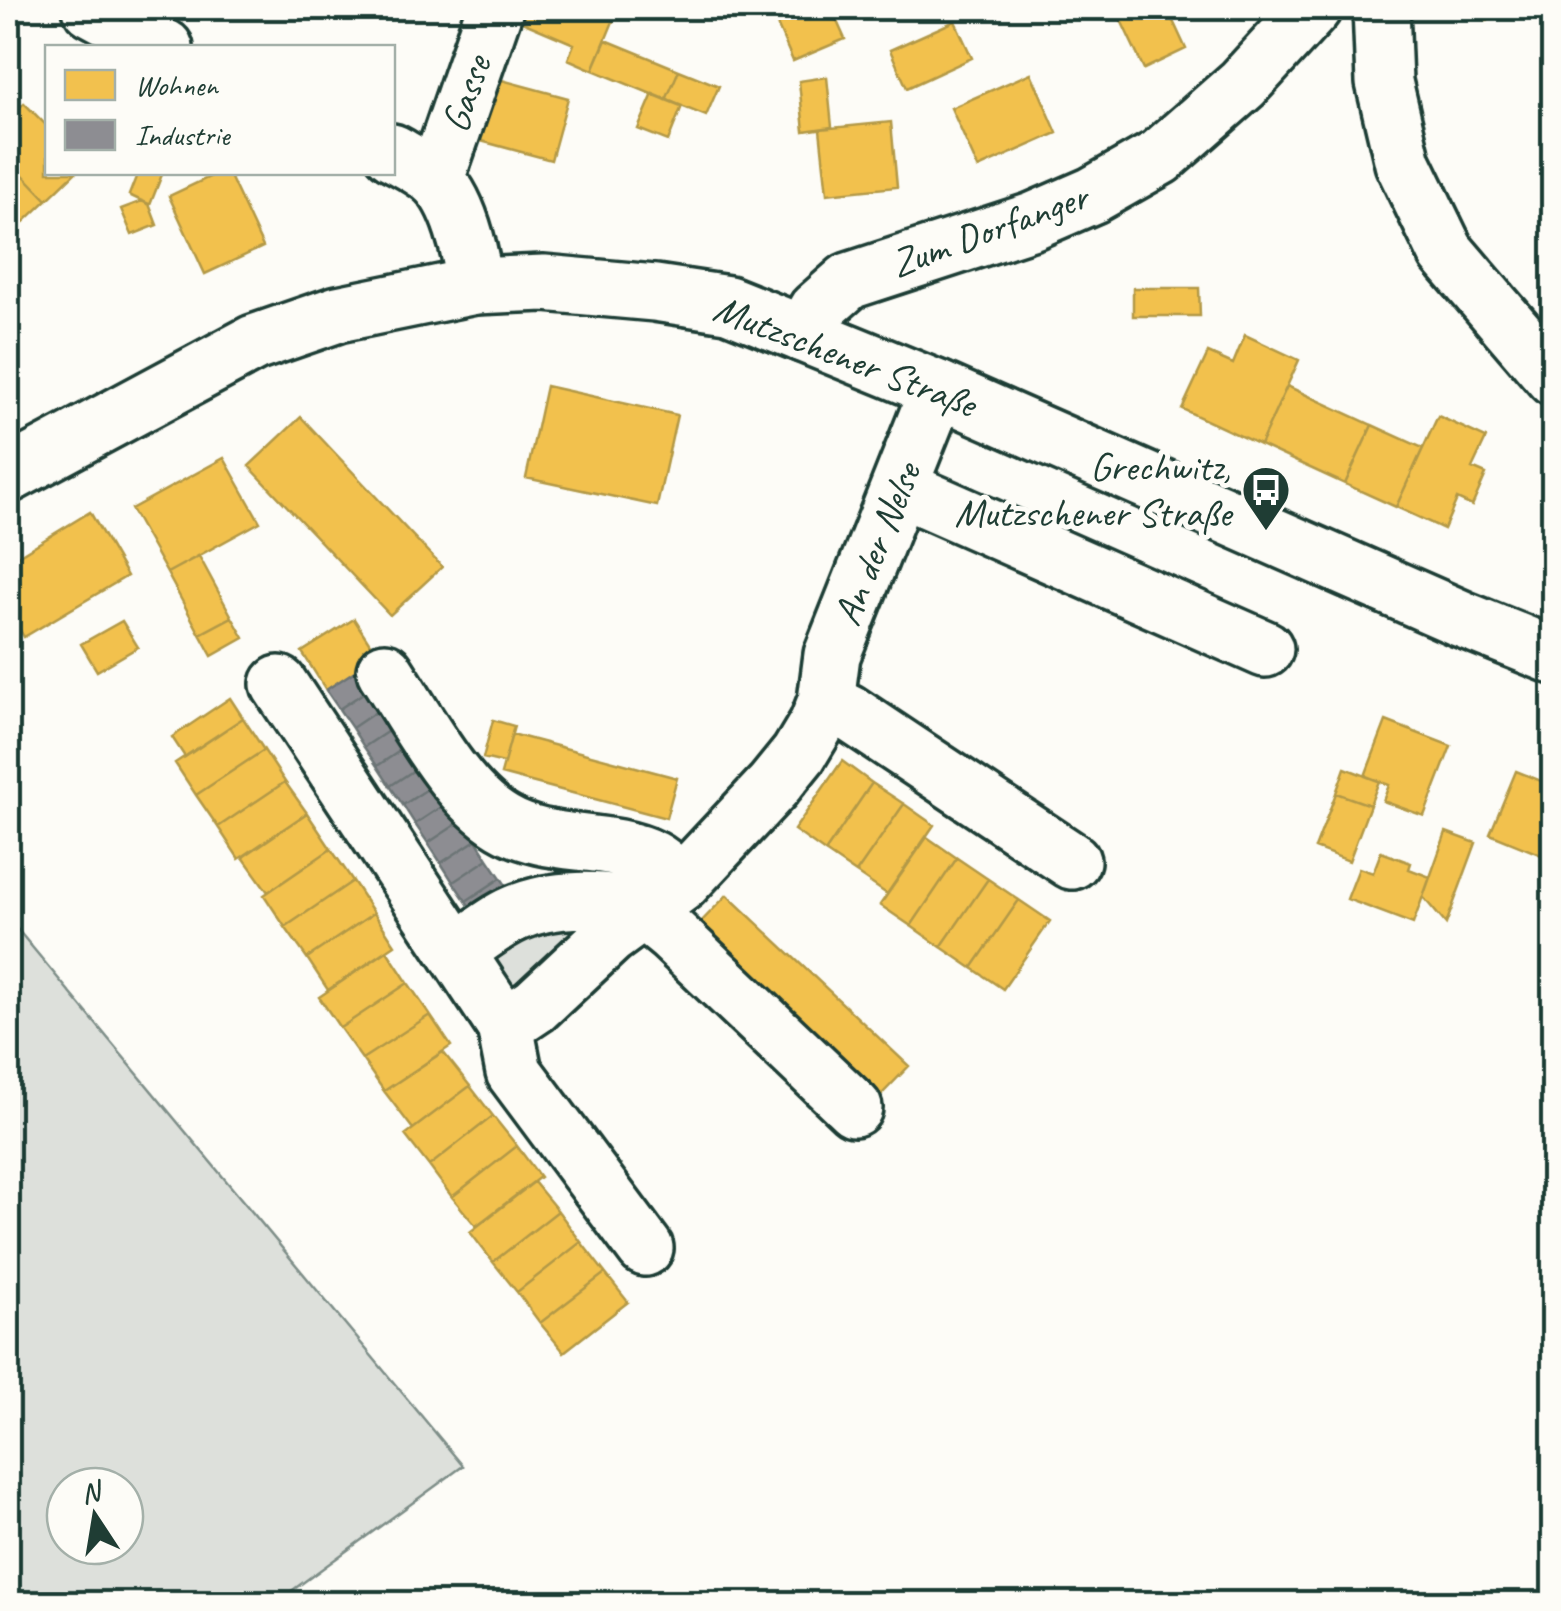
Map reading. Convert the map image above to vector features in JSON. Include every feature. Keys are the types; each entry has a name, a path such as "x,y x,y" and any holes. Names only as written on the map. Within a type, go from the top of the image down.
{"street":[{"path":"90,8 160,45"},
{"name":"Gasse","path":"414,166 495,8"},
{"name":"Zum Dorfanger","path":"803,334 816,310 849,281 1033,221 1093,195 1160,157 1243,84 1313,8"},
{"path":"1381,8 1384,82 1403,163 1446,252 1554,378"},
{"path":"414,166 456,212 471,254 475,286"},
{"name":"Mutzschener Straße","path":"8,475 254,343 338,314 475,286 544,283 655,292 728,304 803,334 1554,656"},
{"name":"An der Nelse","path":"504,1026 535,1006 610,936 663,898 799,754 826,702 832,655 938,390"},
{"path":"900,488 1265,649"},
{"path":"385,671 454,774 482,806 504,823 567,842 624,850 654,859 663,898 686,948 854,1108"},
{"path":"279,684 504,1026 514,1072 644,1248"},
{"path":"826,702 848,712 1072,861"},
{"path":"456,952 514,914 543,905 578,901 623,904 663,898"}],"shaded area":[{"path":"8,918 463,1466 275,1603 8,1603"},
{"path":"586,920 516,995 488,951 498,939"}],"building: Wohnen":[{"path":"520,8 589,8 614,19 593,70 568,59 574,44 515,19"},
{"path":"789,8 831,8 845,39 793,61 773,15"},
{"path":"1133,8 1167,8 1186,49 1144,69 1118,14"},
{"path":"1479,8 1513,8 1486,21"},
{"path":"955,21 972,58 907,88 890,50"},
{"path":"606,40 679,70 666,100 593,70"},
{"path":"679,70 719,86 706,116 666,100"},
{"path":"1031,73 1057,133 978,168 951,108"},
{"path":"487,76 568,98 551,160 470,138"},
{"path":"827,77 832,127 804,131 799,81"},
{"path":"653,94 682,106 668,141 638,129"},
{"path":"24,103 45,124 45,175 73,175 47,200 8,159 8,119"},
{"path":"891,122 897,187 827,194 820,129"},
{"path":"8,159 47,200 10,235 8,233"},
{"path":"137,175 162,175 150,205 129,195"},
{"path":"214,175 229,175 263,247 205,274 169,196"},
{"path":"142,201 149,204 157,225 132,235 121,209"},
{"path":"1133,288 1199,288 1200,316 1133,316"},
{"path":"1245,335 1299,360 1260,445 1182,409 1208,353 1233,364"},
{"path":"546,386 677,415 657,506 526,478"},
{"path":"1287,386 1372,425 1345,484 1260,445"},
{"path":"1438,416 1486,438 1472,468 1486,474 1472,506 1457,499 1444,529 1396,507"},
{"path":"301,417 442,567 390,615 249,466"},
{"path":"1372,425 1423,448 1396,507 1345,484"},
{"path":"224,458 260,522 167,573 131,509"},
{"path":"90,512 127,576 24,637 8,609 8,562"},
{"path":"199,556 232,617 200,634 167,573"},
{"path":"232,617 244,638 212,656 200,634"},
{"path":"354,619 378,656 326,690 302,652"},
{"path":"122,621 138,647 97,671 81,644"},
{"path":"230,698 243,718 185,757 172,737"},
{"path":"243,718 264,750 196,795 175,763"},
{"path":"493,720 514,726 504,763 483,758"},
{"path":"1386,721 1451,746 1424,816 1383,801 1389,785 1365,776"},
{"path":"512,734 677,778 666,818 501,774"},
{"path":"264,750 285,782 218,827 196,795"},
{"path":"842,761 872,783 825,852 794,830"},
{"path":"1345,768 1379,781 1370,805 1336,793"},
{"path":"1516,771 1554,786 1551,859 1490,834"},
{"path":"285,782 307,813 239,859 218,827"},
{"path":"872,783 904,804 856,873 825,852"},
{"path":"1336,793 1370,805 1349,861 1315,848"},
{"path":"904,804 934,825 887,894 856,873"},
{"path":"307,813 331,849 268,892 243,857"},
{"path":"1446,832 1476,843 1446,924 1423,897"},
{"path":"927,837 957,858 911,926 880,905"},
{"path":"331,849 353,881 285,927 264,895"},
{"path":"1381,852 1411,863 1409,869 1430,877 1413,924 1347,899 1359,868 1373,873"},
{"path":"957,858 988,879 941,947 911,926"},
{"path":"988,879 1019,900 972,968 941,947"},
{"path":"353,881 374,913 307,958 285,927"},
{"path":"727,895 909,1066 881,1095 699,924"},
{"path":"1019,900 1050,921 1003,989 972,968"},
{"path":"374,913 395,945 328,990 307,958"},
{"path":"387,951 408,983 340,1028 319,997"},
{"path":"408,983 430,1015 362,1059 340,1028"},
{"path":"430,1015 451,1046 384,1091 362,1059"},
{"path":"443,1052 470,1086 413,1129 384,1091"},
{"path":"470,1086 493,1116 429,1166 405,1135"},
{"path":"493,1116 517,1146 452,1197 429,1166"},
{"path":"517,1146 540,1177 476,1226 452,1197"},
{"path":"534,1182 558,1211 493,1262 470,1232"},
{"path":"558,1211 581,1242 517,1292 493,1262"},
{"path":"581,1242 605,1273 540,1323 517,1292"},
{"path":"605,1273 628,1302 564,1352 540,1323"}],"building: Industrie":[{"path":"361,667 374,686 339,709 326,690"},
{"path":"374,686 386,705 352,728 339,709"},
{"path":"386,705 399,724 364,747 352,728"},
{"path":"399,724 412,743 377,766 364,747"},
{"path":"412,743 425,763 390,786 377,766"},
{"path":"425,763 438,782 403,805 390,786"},
{"path":"438,782 450,801 415,824 403,805"},
{"path":"450,801 463,820 428,843 415,824"},
{"path":"463,820 476,840 441,863 428,843"},
{"path":"476,840 488,859 453,882 441,863"},
{"path":"488,859 501,878 466,901 453,882"},
{"path":"501,878 514,897 479,920 466,901"}],"place":[{"name":"Grechwitz, Mutzschener Straße","path":"1266,532"}]}
